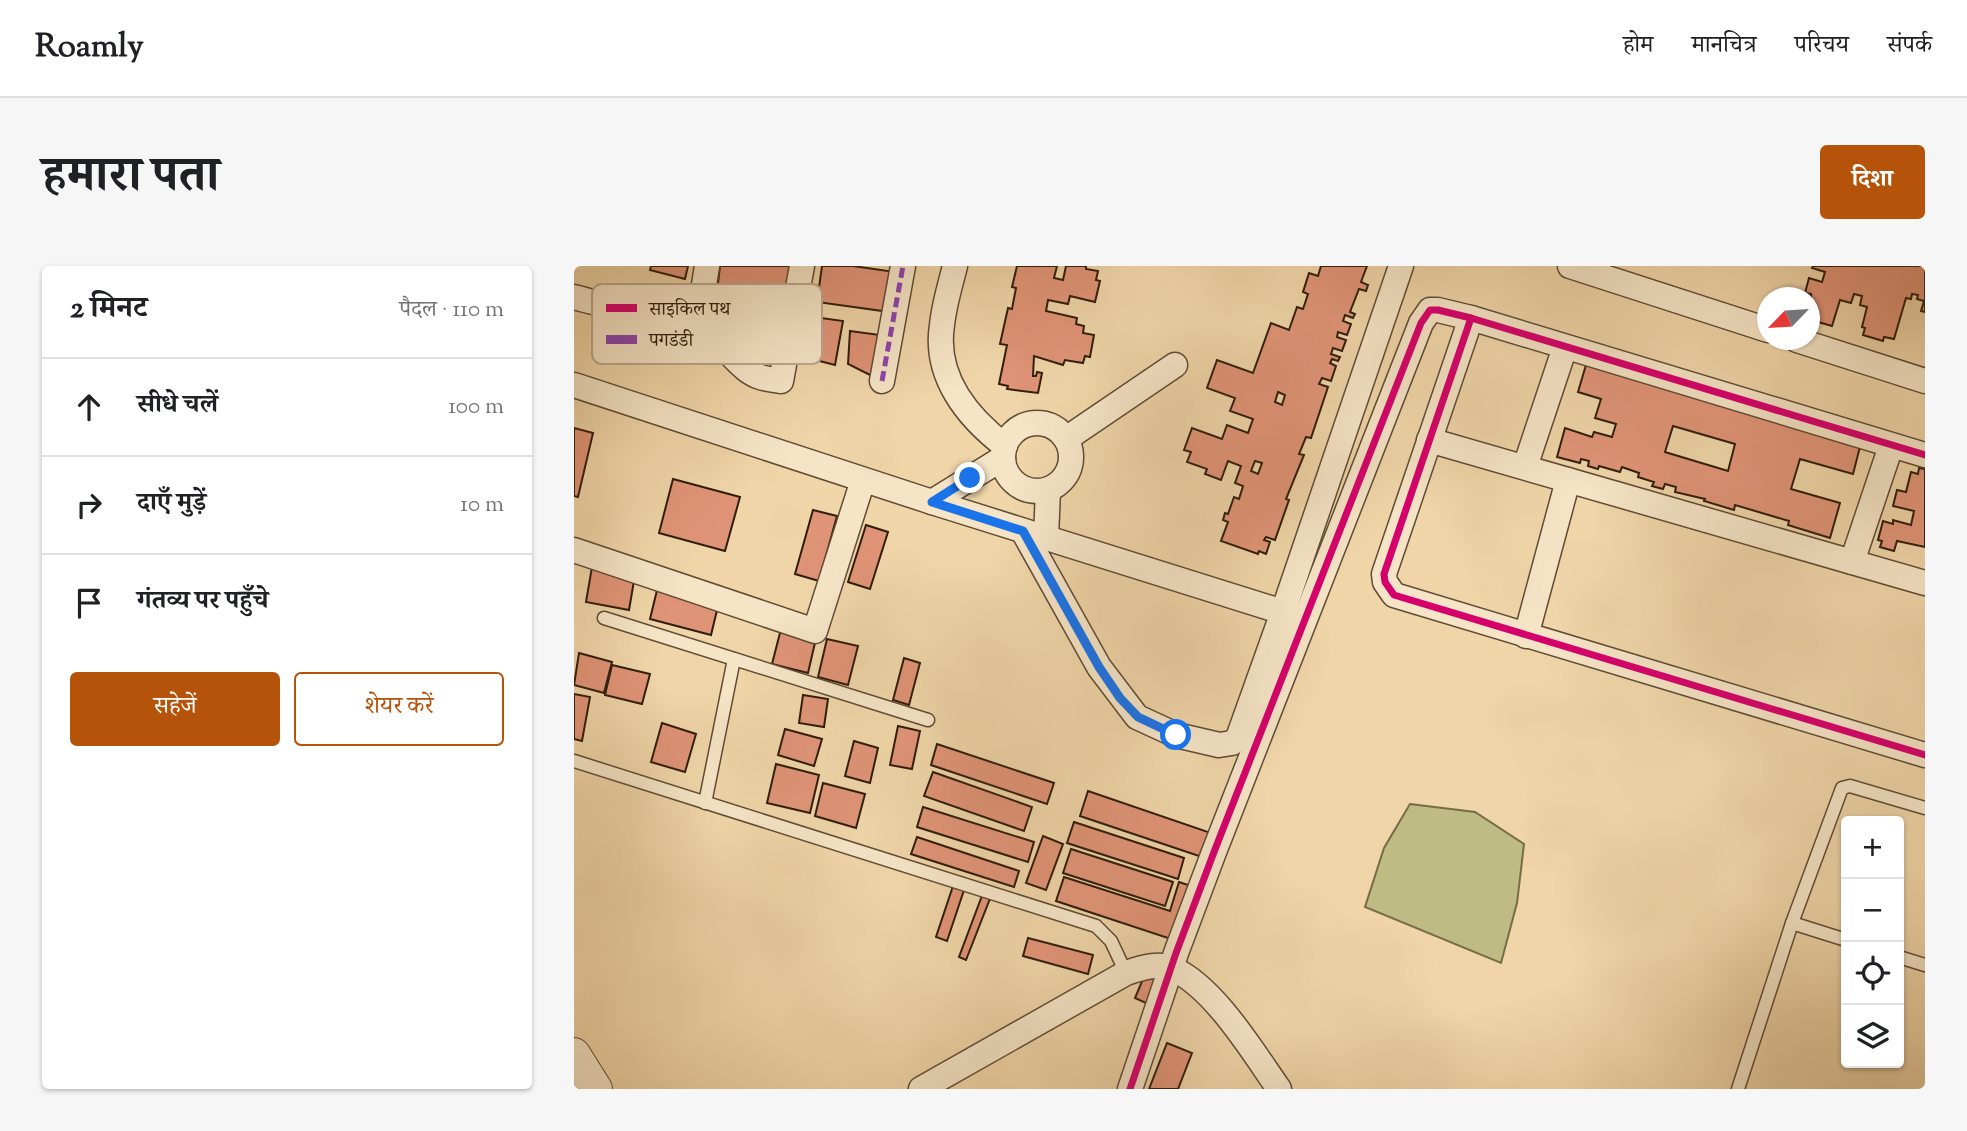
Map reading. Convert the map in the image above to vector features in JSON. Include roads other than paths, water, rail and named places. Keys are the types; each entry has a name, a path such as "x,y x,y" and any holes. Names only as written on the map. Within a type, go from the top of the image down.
{"street":[{"path":"704,284 707,266"},
{"path":"799,284 802,266"},
{"path":"882,381 902,266"},
{"path":"932,502 1004,452 1018,429 1039,423 1059,431 1066,439 1070,449 1069,469 1057,485 1048,490 1027,490 1018,485 1005,468 1004,452 969,414 954,391 941,351 941,327 955,266"},
{"path":"1048,490 1035,534 1099,667 1120,698 1138,717 1176,735 1219,745 1232,743 1238,738 1283,612 1401,266"},
{"path":"1570,266 1757,326"},
{"path":"574,297 592,302"},
{"path":"1130,1089 1233,803 1421,323 1430,310 1471,318 1925,456"},
{"path":"1471,318 1384,574 1385,582 1394,595 1925,755"},
{"path":"1525,467 1565,347"},
{"path":"1820,347 1925,381"},
{"path":"741,364 758,377 781,381 784,364"},
{"path":"1066,439 1175,365"},
{"path":"574,385 863,480 1283,612"},
{"path":"1429,440 1925,583"},
{"path":"1852,562 1891,446"},
{"path":"574,550 815,631 863,480"},
{"path":"1526,636 1568,480"},
{"path":"921,1089 1126,973 1147,966 1172,968 1205,990 1279,1089"},
{"path":"574,1054 596,1089"}],"lane":[{"path":"604,618 928,720"},
{"path":"705,803 734,659"},
{"path":"574,761 1096,926 1111,941 1126,973"},
{"path":"1738,1089 1792,923 1842,788 1850,786 1925,808"},
{"path":"1792,923 1841,938"},
{"path":"1904,959 1925,965"}]}
